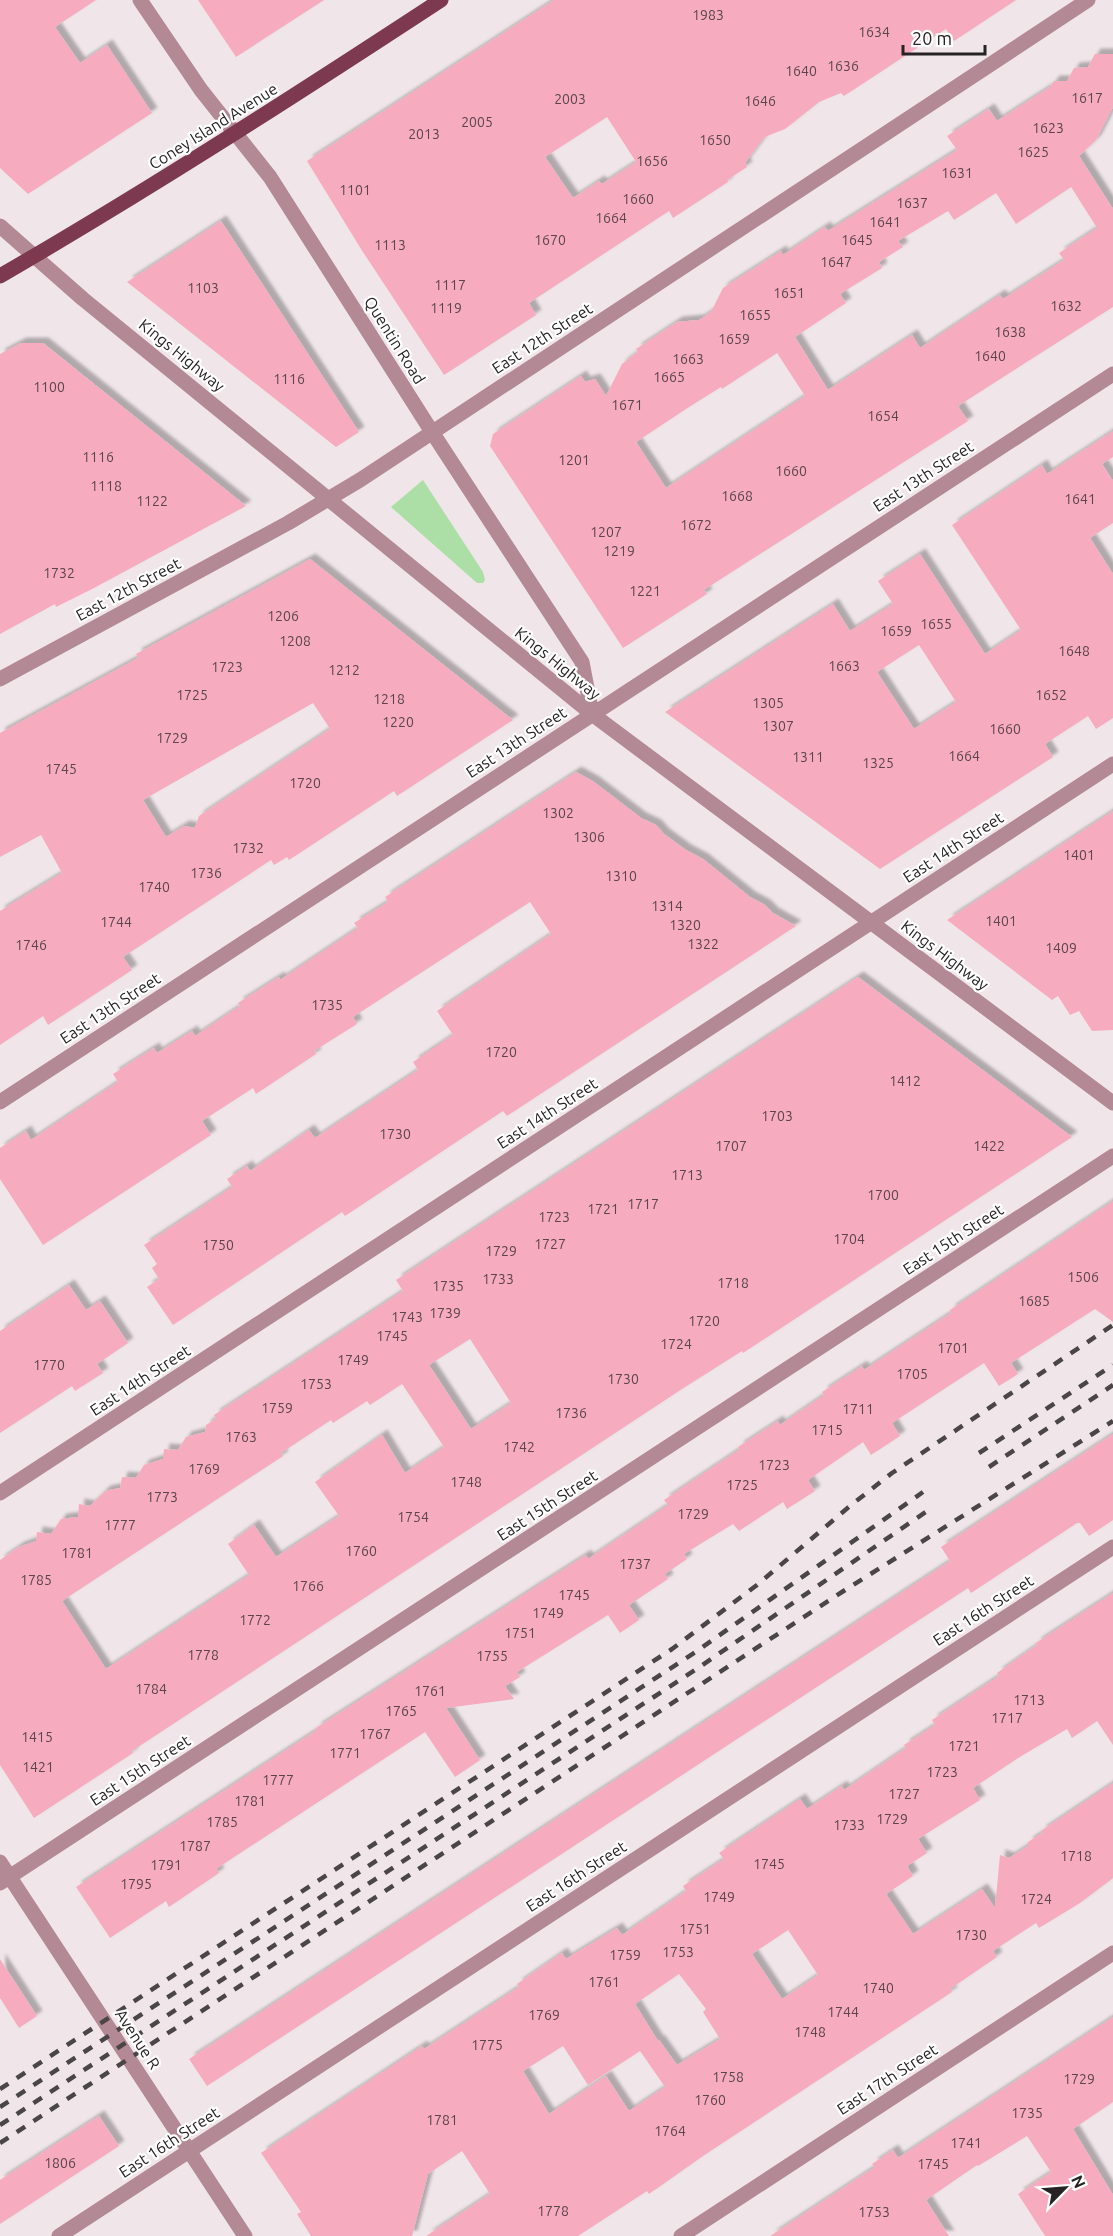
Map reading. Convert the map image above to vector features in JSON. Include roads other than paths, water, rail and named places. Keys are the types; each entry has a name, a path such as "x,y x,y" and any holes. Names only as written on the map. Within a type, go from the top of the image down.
{"main road":[{"name":"Coney Island Avenue","path":"0,276 235,134 441,0"}],"street":[{"name":"Quentin Road","path":"140,0 201,90 270,177 582,662 592,714"},
{"name":"East 12th Street","path":"0,679 329,499 1088,0"},
{"name":"Kings Highway","path":"0,226 83,299 592,714 1113,1103"},
{"name":"East 13th Street","path":"0,1102 1113,374"},
{"name":"East 14th Street","path":"0,1493 1113,764"},
{"name":"East 15th Street","path":"5,1880 1113,1156"},
{"name":"East 16th Street","path":"58,2236 1113,1547"},
{"name":"Avenue R","path":"0,1862 5,1880 245,2236"},
{"name":"East 17th Street","path":"681,2236 1113,1953"}],"railway":[{"path":"0,2089 672,1649 757,1585 892,1473 1113,1325"},
{"path":"979,1453 1113,1365"},
{"path":"989,1467 1113,1385"},
{"path":"0,2143 842,1592 1113,1421"},
{"path":"0,2107 697,1651 923,1492"},
{"path":"0,2125 698,1668 933,1507"}]}
